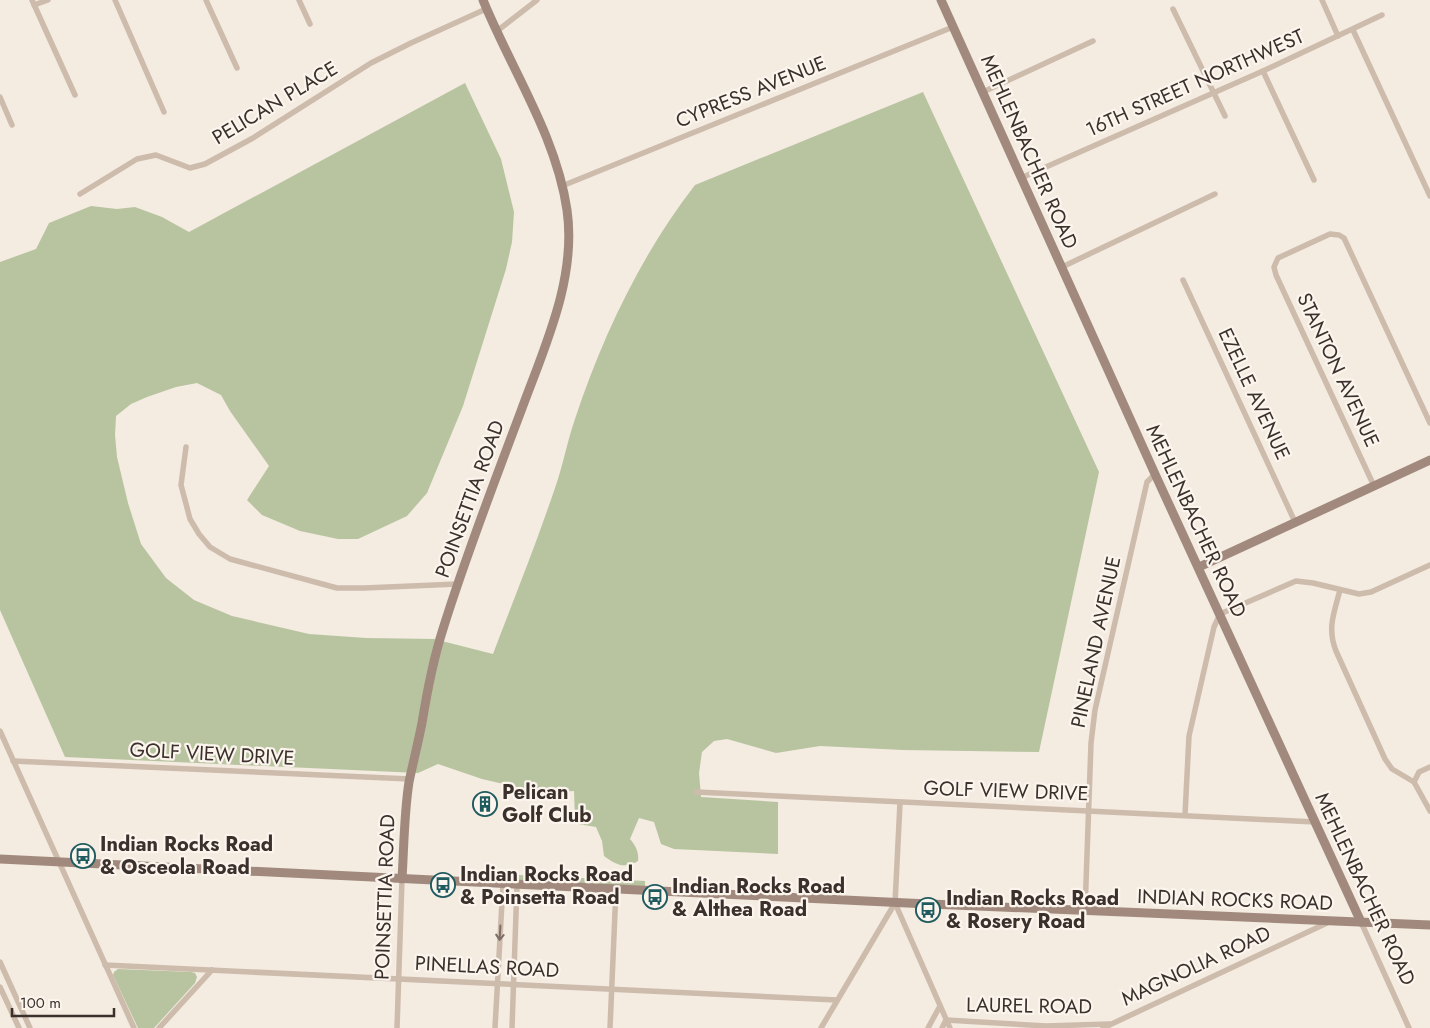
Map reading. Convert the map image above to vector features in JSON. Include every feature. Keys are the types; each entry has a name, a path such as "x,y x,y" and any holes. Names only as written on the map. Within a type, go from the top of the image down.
{"street":[{"path":"48,0 33,3 75,95"},
{"path":"115,0 164,112"},
{"path":"206,0 237,68"},
{"path":"299,0 310,24"},
{"path":"497,31 537,0"},
{"name":"MEHLENBACHER ROAD","path":"941,0 1155,474 1409,1028"},
{"path":"1322,0 1338,36"},
{"name":"POINSETTIA ROAD","path":"397,1028 406,815 410,780 431,673 442,630 458,584 556,314 564,280 568,241 567,211 562,186 542,130 485,4"},
{"name":"PELICAN PLACE","path":"80,194 137,159 156,155 190,168 205,164 253,138 371,63 485,4"},
{"path":"1172,9 1225,116"},
{"name":"16TH STREET NORTHWEST","path":"1021,178 1382,16"},
{"name":"CYPRESS AVENUE","path":"562,186 953,27"},
{"path":"1353,30 1430,196"},
{"path":"983,92 1093,41"},
{"path":"1263,71 1314,180"},
{"path":"0,97 12,125"},
{"path":"1062,267 1215,194"},
{"name":"STANTON AVENUE","path":"1374,486 1276,275 1274,267 1278,258 1330,234 1339,235 1344,238 1430,424"},
{"name":"EZELLE AVENUE","path":"1183,280 1295,522"},
{"path":"186,447 181,485 190,519 199,534 210,546 230,559 337,588 458,584"},
{"path":"1199,567 1430,460"},
{"name":"PINELAND AVENUE","path":"1085,911 1091,743 1095,710 1147,482 1155,474"},
{"path":"1185,815 1189,736 1214,627 1220,614 1296,582 1313,582 1359,594 1372,592 1430,565"},
{"path":"1340,590 1331,624 1331,638 1336,651 1385,759 1392,769 1414,782 1430,811"},
{"path":"0,731 134,1028"},
{"name":"GOLF VIEW DRIVE","path":"14,761 410,780"},
{"path":"1414,782 1419,772 1430,767"},
{"name":"GOLF VIEW DRIVE","path":"696,792 1315,822"},
{"path":"900,803 895,903 950,1028"},
{"name":"INDIAN ROCKS ROAD","path":"0,859 895,903 1430,925"},
{"path":"495,1028 503,884"},
{"path":"512,1028 517,885"},
{"path":"610,1028 616,889"},
{"path":"821,1028 895,903"},
{"name":"MAGNOLIA ROAD","path":"1103,1028 1330,921"},
{"path":"0,962 30,1028"},
{"name":"PINELLAS ROAD","path":"105,965 837,1000"},
{"path":"159,1028 212,970"},
{"path":"0,987 19,1028"},
{"path":"928,1028 940,1006"},
{"path":"942,1028 946,1020"},
{"name":"LAUREL ROAD","path":"946,1020 1046,1026 1112,1024"}],"green space":[{"path":"465,83 501,159 514,212 512,242 506,269 463,406 427,493 407,516 358,539 338,539 300,531 262,515 247,500 269,466 230,411 221,395 197,383 176,387 131,404 116,416 115,435 117,457 128,503 141,544 166,578 194,600 232,616 309,634 366,638 434,639 493,654 548,509 575,419 598,357 625,297 641,267 676,211 695,185 923,92 1099,472 1039,752 903,750 820,746 776,753 727,739 714,741 702,752 699,773 701,797 778,802 778,854 674,849 661,844 654,822 639,818 630,839 637,849 638,861 629,865 617,864 604,856 602,841 596,827 578,824 575,819 574,791 542,793 482,779 438,764 418,773 65,757 0,610 0,262 36,249 49,223 91,206 117,209 135,207 162,217 189,232"},
{"path":"479,873 645,881 645,887 479,879"},
{"path":"118,969 191,972 195,973 197,977 195,983 154,1028 138,1028 113,975"}],"place":[{"name":"Pelican Golf Club","path":"485,804"},
{"name":"Indian Rocks Road & Osceola Road","path":"83,856"},
{"name":"Indian Rocks Road & Poinsetta Road","path":"443,885"},
{"name":"Indian Rocks Road & Althea Road","path":"655,897"},
{"name":"Indian Rocks Road & Rosery Road","path":"928,910"}]}
